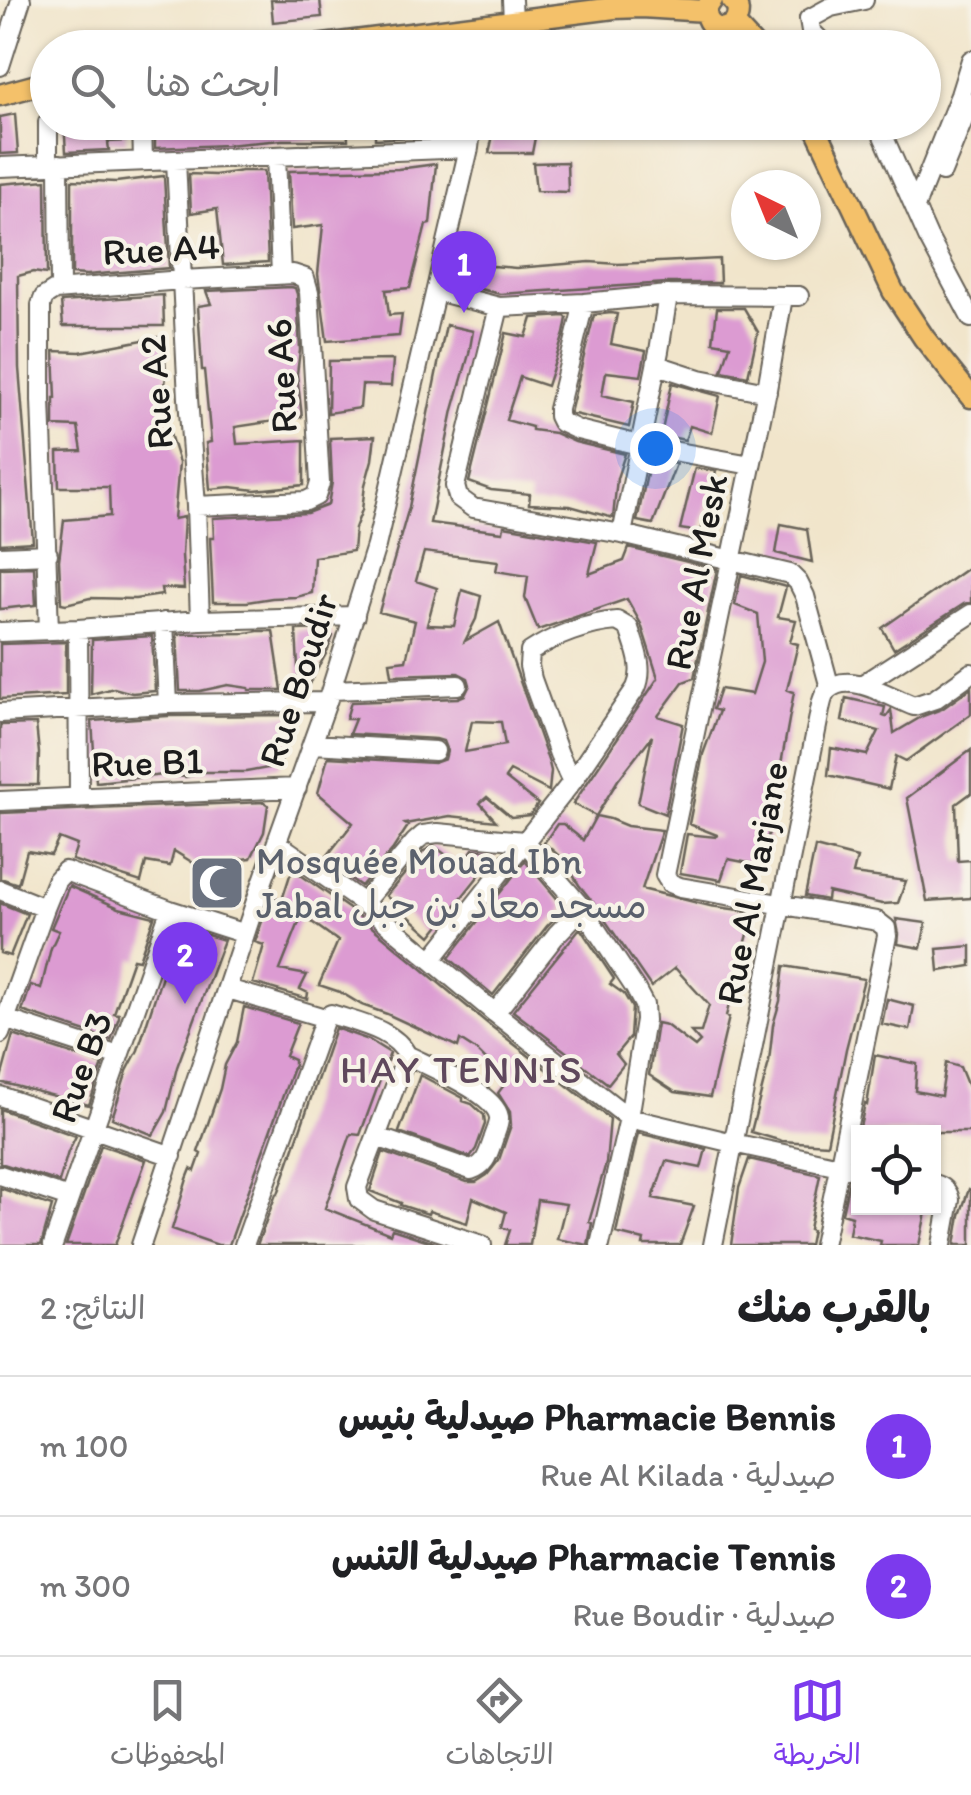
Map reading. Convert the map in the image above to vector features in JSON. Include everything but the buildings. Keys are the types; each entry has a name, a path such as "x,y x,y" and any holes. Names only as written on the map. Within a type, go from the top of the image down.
{"main road":[{"path":"444,30 484,25 512,10 709,6 707,19 715,28 727,28 737,7"},
{"path":"737,7 748,30"},
{"path":"0,95 30,87"},
{"path":"822,140 893,291 971,397"}],"street":[{"path":"0,66 20,0"},
{"path":"811,30 808,20 831,7 864,0"},
{"path":"483,30 484,25"},
{"path":"918,215 965,98 971,60"},
{"path":"51,140 60,288"},
{"path":"142,140 143,161"},
{"name":"Rue Boudir","path":"148,1243 172,1156 245,934 330,696 376,546 470,140"},
{"path":"884,140 971,318"},
{"path":"0,167 469,148"},
{"path":"276,156 287,275"},
{"name":"Rue A2","path":"176,161 200,620"},
{"name":"Rue A4","path":"48,554 41,400 44,298 60,288 287,275"},
{"name":"Rue A6","path":"196,506 306,501 316,496 320,483 309,292 303,277 287,275"},
{"path":"436,292 499,307 668,295 622,534"},
{"name":"Rue Al Mesk","path":"668,295 791,296 750,465 665,874 670,883 680,887 781,904"},
{"path":"584,303 558,408 559,419 578,430 639,445 750,465"},
{"path":"499,307 455,486 458,497 474,508 622,534 785,572 798,582 812,618 830,688 863,684 914,706 935,699 971,673"},
{"path":"656,366 766,392"},
{"path":"0,556 48,554 50,630"},
{"path":"863,684 971,614"},
{"path":"0,632 354,616"},
{"path":"432,959 572,782 641,677 629,628 617,620 578,630 530,652 532,679 572,782"},
{"path":"164,622 168,704"},
{"path":"78,629 79,797"},
{"path":"0,712 330,696 458,684"},
{"name":"Rue Al Marjane","path":"712,1245 818,721 830,688"},
{"path":"312,744 435,751"},
{"name":"Rue B1","path":"0,801 297,788"},
{"path":"363,903 415,842 438,833 524,841 582,908 635,988 644,1004 645,1020 629,1118 600,1245"},
{"path":"277,844 363,903 629,1118 851,1169"},
{"path":"119,1056 3,1027 45,908 64,871 245,934"},
{"path":"0,890 45,908"},
{"path":"781,904 877,921 886,928 887,936 823,1245"},
{"path":"495,1013 582,908"},
{"name":"Rue B3","path":"53,1245 170,910"},
{"path":"228,989 366,1026 483,1095 499,1116 484,1162 471,1170 377,1137"},
{"path":"244,1245 325,1017"},
{"path":"403,1048 377,1137 357,1188 358,1199 374,1210 482,1245"},
{"path":"0,1096 172,1156"},
{"path":"0,1175 69,1198"},
{"path":"941,1187 950,1200 942,1245"}],"place":[{"name":"Pharmacie Bennis صيدلية بنيس","path":"464,313"},
{"name":"Mosquée Mouad Ibn Jabal مسجد معاذ بن جبل","path":"217,883"},
{"name":"Pharmacie Tennis صيدلية التنس","path":"185,1004"}],"district":[{"name":"HAY TENNIS","path":"462,1069"}]}
